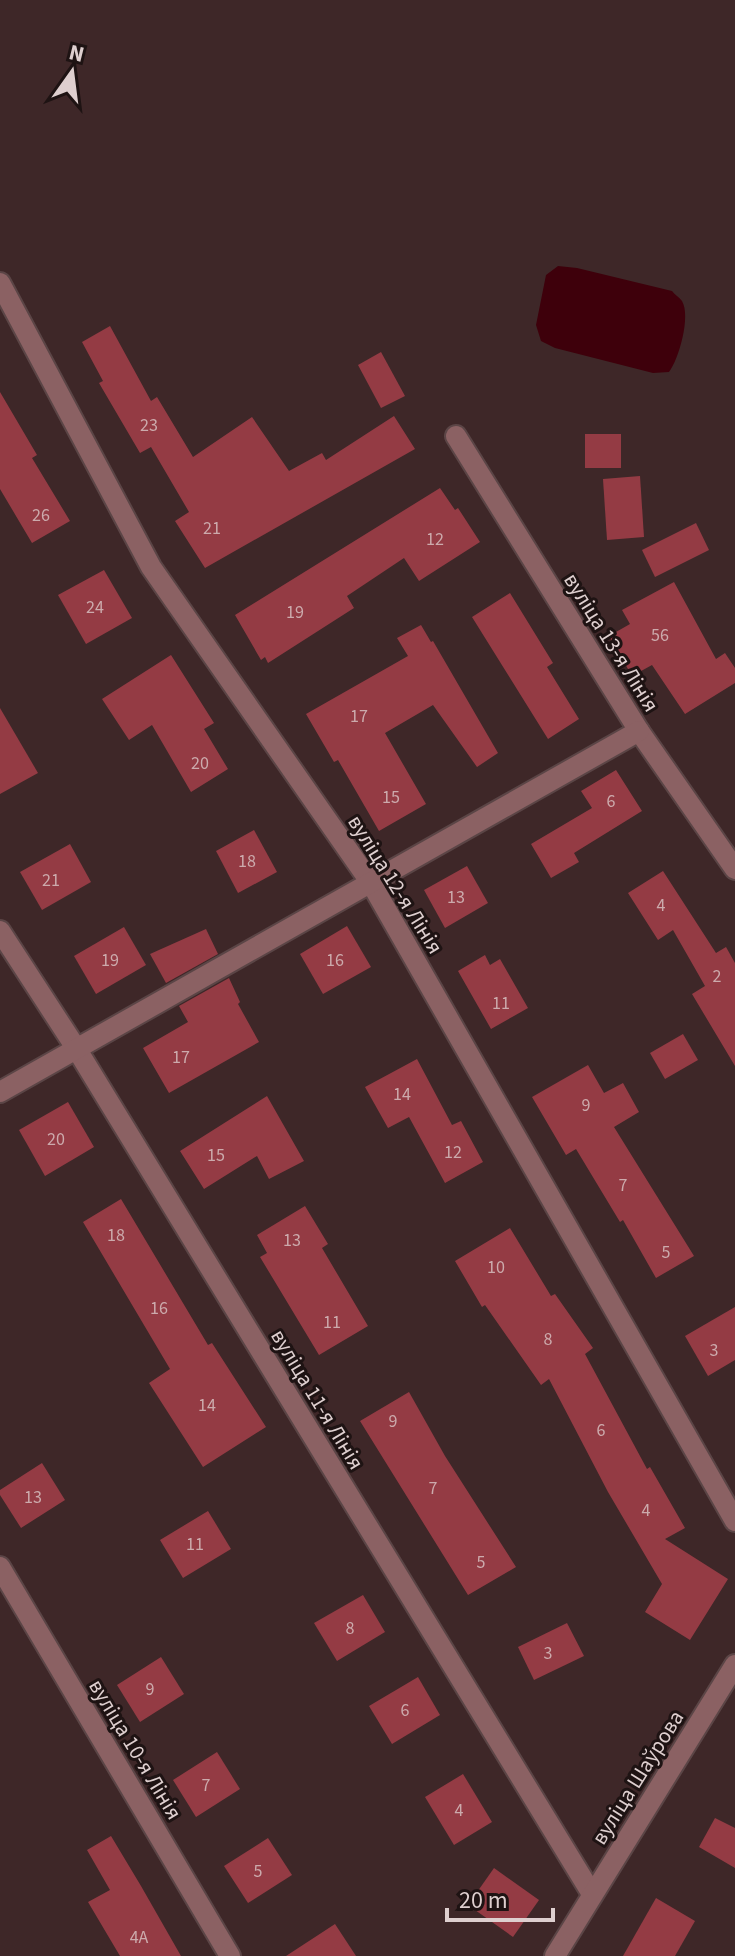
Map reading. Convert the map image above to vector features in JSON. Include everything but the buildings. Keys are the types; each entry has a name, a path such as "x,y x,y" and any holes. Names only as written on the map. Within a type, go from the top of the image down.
{"street":[{"name":"вуліца 12-я Лінія","path":"0,283 151,567 371,883 735,1521"},
{"name":"вуліца 13-я Лінія","path":"456,436 639,731 735,869"},
{"path":"0,1092 639,731"},
{"name":"вуліца 11-я Лінія","path":"0,931 76,1048 592,1894"},
{"name":"вуліца 10-я Лінія","path":"0,1567 230,1956"},
{"name":"вуліца Шаўрова","path":"555,1956 735,1665"}],"shaded area":[{"path":"558,266 672,291 682,301 685,317 680,348 669,372 653,373 555,348 541,341 536,325 546,275"}]}
